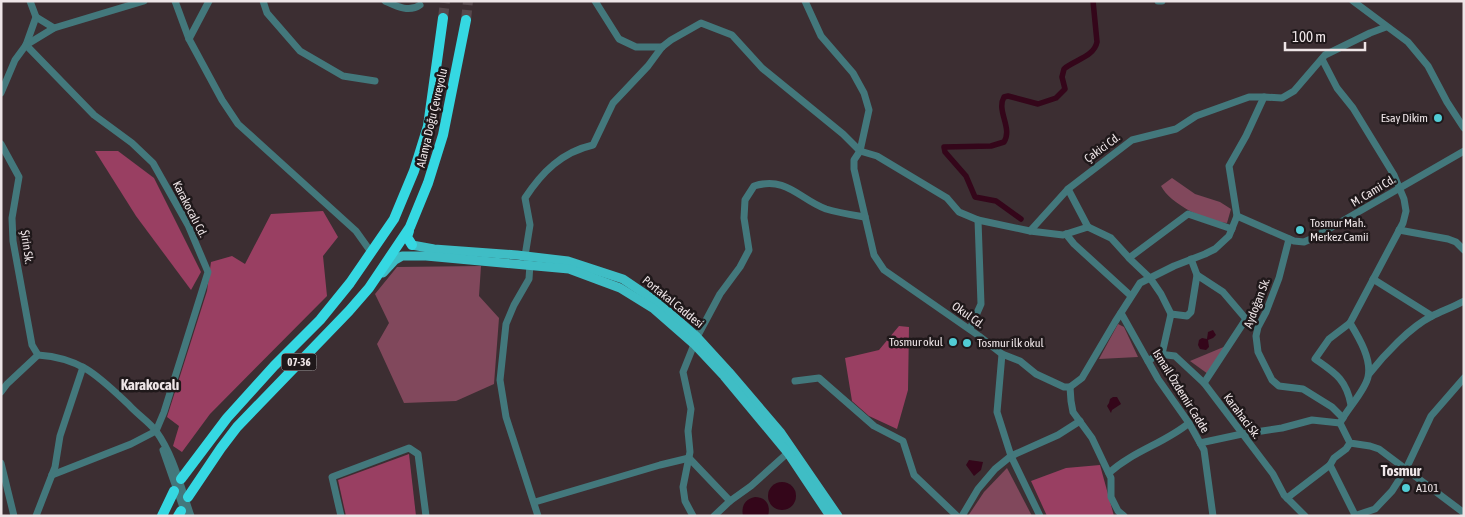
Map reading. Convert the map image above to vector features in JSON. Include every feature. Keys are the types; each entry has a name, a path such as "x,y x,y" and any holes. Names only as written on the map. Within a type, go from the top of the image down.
{"highway":[{"name":"Alanya Doğu Çevreyolu","path":"181,479 227,418 274,366 320,320 350,284 394,219 414,171 428,126 443,18"},
{"name":"Alanya Doğu Çevreyolu","path":"188,497 220,448 237,427 369,288 410,227 428,183 443,135 466,20"},
{"path":"410,227 407,237 411,250"},
{"path":"162,516 174,491"}],"main road":[{"name":"Portakal Caddesi","path":"411,250 434,249 527,260 568,261 623,279 657,302 729,372 838,516"},
{"path":"369,288 395,260 411,250"},
{"name":"Portakal Caddesi","path":"790,451 830,516"}],"street":[{"path":"30,1 36,17 54,28"},
{"path":"26,45 54,28 144,1"},
{"path":"175,1 189,39 222,100 238,124 356,232 371,252"},
{"path":"189,39 209,1"},
{"path":"263,1 267,13 300,51 343,76 374,81"},
{"path":"385,1 409,9 420,4"},
{"path":"595,1 619,39 636,47 662,47"},
{"name":"Okul Cd.","path":"805,1 821,36 853,73 864,94 869,110 860,151 854,160 854,170 874,254 884,270 970,329 1002,354 1020,361 1036,374 1064,387 1070,387"},
{"path":"1353,1 1408,42 1428,66 1447,102 1464,128"},
{"path":"1,92 15,60 26,45 36,17"},
{"path":"538,516 506,417 500,380 506,324 514,305 529,279 527,260 530,225 525,198 548,168 578,149 593,145 613,103 648,66 662,47 701,23 732,35 762,68 844,134 860,151 877,156 947,198 959,212 978,220 1030,231 1066,234 1088,228 1111,238 1150,278 1171,314 1162,354 1148,361"},
{"name":"Çakici Cd.","path":"1030,231 1068,189 1132,140 1176,128 1196,116 1249,97 1282,98 1294,91 1325,55 1386,27"},
{"name":"Karakocalı Cd.","path":"26,45 94,115 132,143 154,163 188,226 208,272 164,412 156,431"},
{"path":"1322,59 1336,88 1353,108 1394,175 1400,188 1406,211 1403,223 1350,322 1328,339 1315,359 1338,375 1348,391 1351,405"},
{"path":"1124,516 1118,511 1111,497 1112,478 1092,438 1073,412 1070,387 1082,378 1140,283 1206,254 1215,249 1229,236 1238,216 1229,166 1246,136 1264,97"},
{"name":"Şirin Sk.","path":"1,144 19,177 12,218 13,241 32,345 38,355"},
{"name":"M. Cami Cd.","path":"1238,216 1289,239 1304,242 1464,151"},
{"path":"693,516 685,501 683,487 689,458 688,430 691,408 683,372 695,340 720,294 740,267 749,250 744,218 745,200 754,186 770,182 788,188 826,209 866,217"},
{"path":"1068,189 1088,228"},
{"path":"1129,258 1188,214 1232,230"},
{"path":"970,329 981,304 978,220"},
{"path":"1399,230 1448,238 1456,242 1464,250"},
{"path":"1066,234 1074,244 1131,296"},
{"name":"Aydoğan Sk.","path":"1289,239 1279,278 1258,327 1256,336 1258,352 1272,380 1280,386 1303,389 1332,407 1341,421"},
{"path":"1171,314 1188,316 1191,312 1197,275 1191,259"},
{"path":"1197,275 1223,292 1246,318 1258,327"},
{"path":"1373,279 1432,316"},
{"path":"1368,374 1384,356 1421,323 1464,302"},
{"name":"Ismail Ôzdemir Cadde","path":"1121,313 1158,379 1190,423 1204,450 1213,516"},
{"path":"1204,383 1246,318"},
{"path":"1341,421 1368,378 1369,368 1365,353 1350,322"},
{"path":"1002,354 999,367 997,412 1011,456 1040,516"},
{"name":"Karahaci Sk.","path":"1162,354 1175,356 1204,383 1273,474 1287,498 1305,516"},
{"path":"1,392 38,355 75,362 95,374 156,431 191,516"},
{"path":"36,516 55,467 60,436 84,367"},
{"path":"795,382 819,378 874,426 903,442 914,475 957,516"},
{"path":"1330,466 1354,516 1376,509 1392,491 1406,469 1431,416 1464,378"},
{"path":"1200,443 1282,428 1312,420 1341,421"},
{"path":"962,516 978,489 995,468 1011,456 1058,435 1080,421"},
{"path":"1341,421 1350,443"},
{"path":"1109,473 1127,459 1178,432 1190,423"},
{"path":"52,475 131,444 156,431"},
{"path":"1350,443 1380,449 1464,513"},
{"path":"1287,498 1330,466 1334,458 1346,449 1350,443"},
{"path":"341,516 332,477 408,448 418,454 426,516"},
{"path":"714,516 790,451"},
{"path":"534,502 689,458"},
{"path":"689,458 730,501"},
{"path":"170,462 182,514"},
{"path":"1,463 14,516"}],"shaded area":[{"path":"95,151 118,151 154,178 201,272 191,290 136,216"},
{"path":"1172,178 1195,194 1220,202 1231,209 1227,223 1200,216 1172,199 1161,186"},
{"path":"323,211 338,237 323,256 327,296 210,414 182,452 173,446 179,426 167,417 207,291 211,262 232,256 245,264 271,214"},
{"path":"481,266 479,296 499,318 494,384 456,401 404,403 377,344 389,323 375,294 397,267"},
{"path":"1118,324 1124,327 1138,357 1099,359"},
{"path":"899,326 909,327 908,390 897,429 869,416 852,401 845,358 879,350"},
{"path":"1213,330 1216,335 1208,340 1209,347 1206,350 1200,349 1198,345 1199,340 1202,338 1207,339 1208,332"},
{"path":"1226,346 1208,374 1190,361"},
{"path":"1113,397 1117,397 1121,404 1112,410 1111,413 1107,406"},
{"path":"409,454 416,516 346,516 338,480"},
{"path":"969,460 983,462 981,470 974,476 966,465"},
{"path":"1100,465 1114,516 1047,516 1031,481 1066,468"},
{"path":"1007,468 1032,516 968,516 984,492"},
{"path":"782,482 792,486 796,496 792,506 782,510 772,506 768,496 772,486"},
{"path":"755,497 762,498 767,502 769,508 768,516 743,516 744,504 749,499"}],"waterway":[{"path":"1021,219 996,201 975,197 966,176 945,152 944,147 991,146 1004,142 1007,131 1002,108 1004,97 1008,96 1038,104 1056,98 1065,89 1062,77 1064,69 1088,55 1097,42 1093,1"}],"tunnel":[{"path":"443,18 445,1"},
{"path":"466,20 468,1"}],"place":[{"name":"Esay Dikim","path":"1438,118"},
{"name":"Tosmur Mah. Merkez Camii","path":"1300,230"},
{"name":"Tosmur okul","path":"953,342"},
{"name":"Tosmur ilk okul","path":"967,343"},
{"name":"A101","path":"1406,488"}],"district":[{"name":"Karakocalı","path":"150,384"},
{"name":"Tosmur","path":"1401,470"}]}
